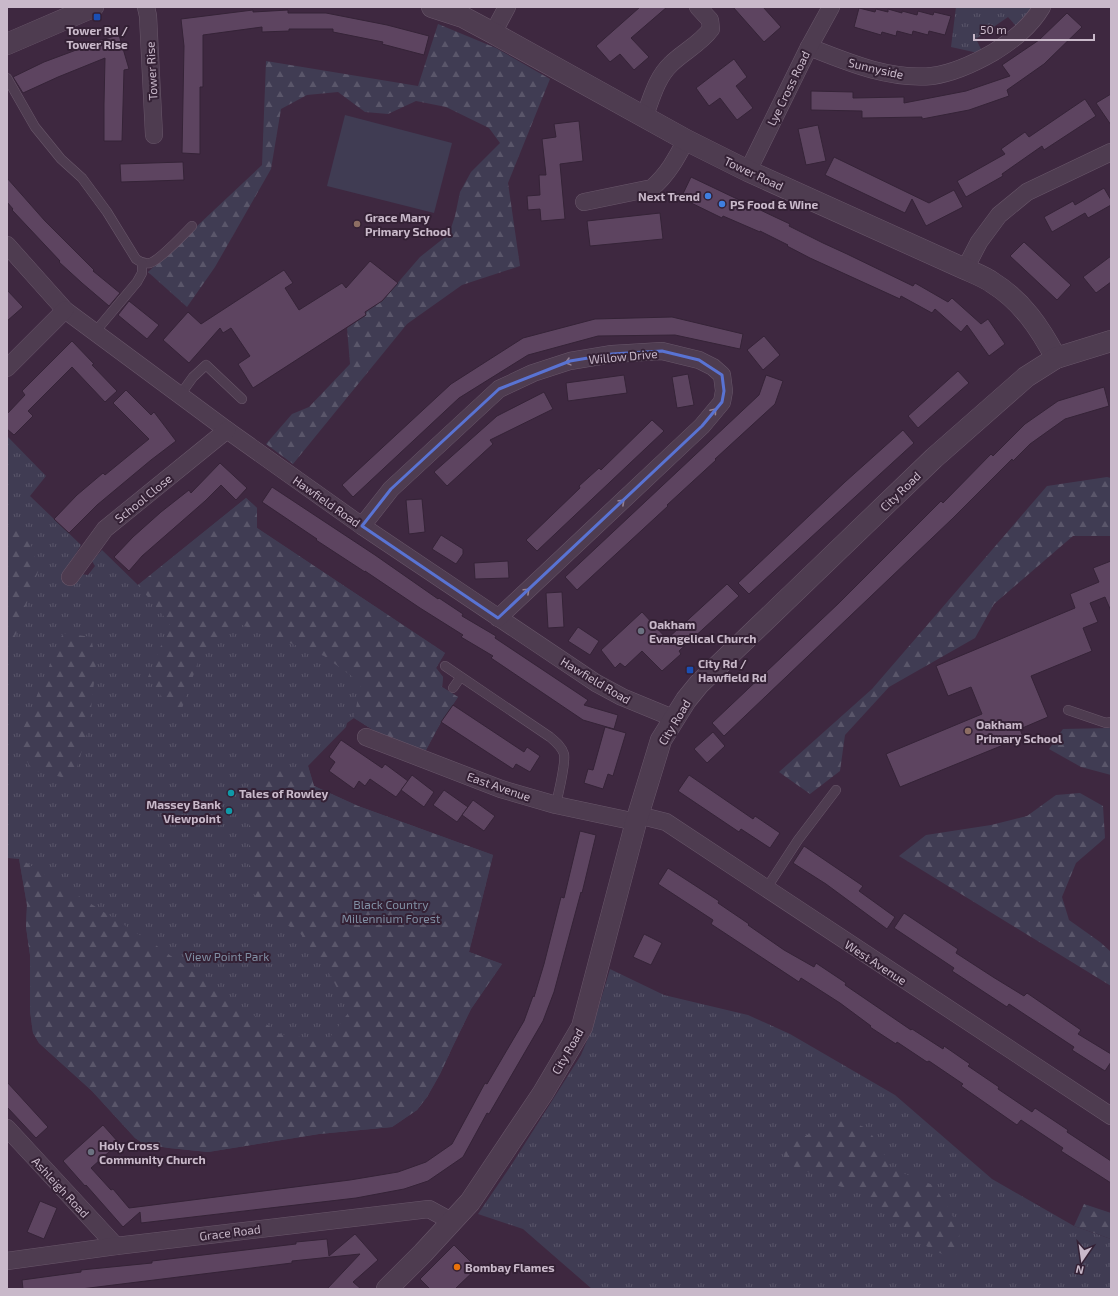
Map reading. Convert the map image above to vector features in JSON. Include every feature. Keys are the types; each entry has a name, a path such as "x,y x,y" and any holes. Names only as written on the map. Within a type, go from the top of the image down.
{"street":[{"path":"7,44 93,7"},
{"name":"Tower Rise","path":"146,7 148,16 154,135"},
{"name":"Tower Road","path":"432,7 463,17 644,118 748,171 993,283 1023,307 1042,332 1056,358"},
{"path":"493,33 507,7"},
{"path":"644,118 659,80 670,65 706,36 711,29 710,20 698,7"},
{"name":"Lye Cross Road","path":"748,171 808,47 831,7"},
{"name":"Sunnyside","path":"808,47 853,64 899,75 932,76 975,63 1006,44 1025,30 1038,15 1042,7"},
{"path":"584,202 652,188 673,166 686,140"},
{"path":"965,269 978,242 999,215 1027,192 1111,152"},
{"name":"Hawfield Road","path":"7,245 65,310 227,430 362,526 596,683 622,697 674,718"},
{"path":"7,368 65,310"},
{"name":"City Road","path":"397,1286 423,1253 470,1202 543,1093 582,1027 637,819 661,740 674,718 698,684 934,458 1026,377 1056,358 1111,341"},
{"name":"Willow Drive","path":"362,526 391,489 466,418 499,389 533,373 577,360 612,354 662,352 699,360 713,366 722,375 724,391 722,402 702,426 498,618"},
{"name":"School Close","path":"70,577 105,529 227,430"},
{"name":"East Avenue","path":"366,737 501,789 556,805 637,819"},
{"name":"West Avenue","path":"637,819 666,822 1111,1116"},
{"name":"Ashleigh Road","path":"7,1128 116,1246"},
{"name":"Grace Road","path":"7,1261 116,1246 429,1209 451,1221"}],"lane":[{"path":"7,78 34,127 61,159 82,178 107,212 136,259 142,263 151,263 192,226"},
{"path":"95,332 137,282 142,273 142,263"},
{"path":"180,395 192,378 206,365 242,400"},
{"path":"445,666 460,678 550,737 561,746 564,755 556,805"},
{"path":"453,688 460,678"},
{"path":"1068,710 1106,723 1111,722"},
{"path":"766,889 798,840 836,790"}],"highlighted area":[{"path":"662,351 699,360 722,375 724,391 722,402 702,426 498,618 362,526 391,489 499,389 570,361 612,354"}],"green space":[{"path":"956,7 1033,7 1016,26 1008,17 976,39 982,51 978,53 951,47"},
{"path":"438,24 496,48 550,79 508,183 520,266 462,285 407,324 293,464 266,444 292,414 309,407 350,364 347,328 366,315 365,312 382,301 420,257 449,234 455,216 460,192 471,172 500,143 489,128 446,107 416,101 388,114 365,112 338,92 307,95 281,109 271,169 215,267 187,307 148,272 262,165 266,61 418,86"},
{"path":"345,115 452,143 434,213 327,186"},
{"name":"View Point Park","path":"7,436 46,476 30,496 81,545 65,572 88,575 95,566 92,561 102,550 138,585 246,498 257,508 257,528 445,653 436,668 443,677 442,687 458,697 441,722 426,750 386,738 354,718 347,723 346,727 308,766 314,786 358,806 493,855 469,952 502,964 471,1009 440,1074 427,1097 417,1110 392,1127 319,1134 208,1152 144,1144 135,1138 92,1091 39,1043 33,1033 30,1011 30,955 26,927 27,905 19,859 7,858"},
{"path":"1107,477 1111,478 1111,536 1073,536 994,604 975,638 889,687 845,735 840,771 810,794 779,772 872,689 1047,486"},
{"path":"246,498 257,508 257,528 445,653 436,668 443,677 442,687 458,697 441,722 426,750 386,738 354,718 361,683 324,656 234,622 201,653 178,720 148,677 170,624 138,585"},
{"path":"7,525 27,533 39,569 7,659"},
{"path":"63,633 91,637 96,664 89,727 73,780 33,770 16,746"},
{"path":"1111,728 1111,775 1081,767 1049,749 1063,729"},
{"name":"Black Country Millennium Forest","path":"308,766 314,786 358,806 493,855 469,952 502,964 471,1009 440,1074 427,1097 417,1110 392,1127 319,1134 208,1152 144,1144 135,1138 92,1091 39,1043 33,1033 30,1011 30,955 26,927 27,905 19,858 157,946 280,1034 327,1041 349,1012 331,976 300,933 258,907 249,874 249,826 254,795 268,773"},
{"path":"1080,793 1103,806 1105,838 1076,863 1062,897 1069,920 1100,942 1111,952 1111,986 899,856 926,835 991,825 1027,816 1056,795"},
{"path":"610,969 664,995 748,1015 790,1034 895,1095 992,1179 1074,1226 1111,1239 1111,1289 592,1289 523,1229 478,1214 512,1164 581,1055 593,1026"},
{"path":"844,1118 868,1129 882,1150 890,1168 933,1185 946,1204 960,1230 956,1261 926,1246 859,1191 834,1185 808,1172 782,1162 787,1147 812,1132"},
{"path":"1084,1204 1111,1213 1111,1239 1074,1226"}],"building":[{"path":"640,7 667,7 631,38 649,57 634,70 620,54 610,62 596,46"},
{"path":"733,7 763,7 781,27 764,42"},
{"path":"859,8 875,12 876,9 888,12 888,9 917,15 918,11 933,15 934,12 951,16 945,35 929,31 928,35 913,31 912,35 897,31 896,36 882,32 881,35 854,27"},
{"path":"253,10 253,12 288,10 288,13 326,13 387,25 429,36 424,55 382,44 383,42 333,32 333,29 289,29 289,31 262,32 262,27 203,35 203,87 200,87 200,154 182,153 184,46 181,19"},
{"path":"1067,13 1082,27 1044,64 1007,90 1009,96 969,110 922,119 922,117 862,118 862,111 811,110 811,91 853,92 853,98 904,97 904,103 966,91 1010,76 1002,65 1039,40"},
{"path":"119,35 129,69 124,70 122,141 104,141 105,58 23,93 13,77 44,62 87,46 86,44"},
{"path":"734,59 747,77 736,86 753,108 737,120 720,98 709,106 696,88"},
{"path":"1111,94 1111,125 1096,103"},
{"path":"1085,99 1096,116 1044,150 1042,146 1002,174 1003,176 966,197 957,181 1005,154 1001,149 1025,132 1029,137"},
{"path":"579,121 583,161 560,164 565,219 541,221 540,209 528,210 527,196 540,195 539,175 546,175 542,139 556,137 554,124"},
{"path":"818,125 826,161 806,165 798,129"},
{"path":"834,157 929,203 954,190 963,207 926,226 912,199 905,213 825,175"},
{"path":"183,162 184,180 121,182 120,164"},
{"path":"691,177 790,224 789,226 913,286 915,283 948,302 952,298 981,324 988,319 1005,344 989,356 967,325 961,332 935,309 932,313 901,296 900,299 810,258 760,231 723,216 722,218 681,198"},
{"path":"7,178 45,221 94,270 93,271 120,293 109,306 59,262 60,261 12,210 13,209 7,202"},
{"path":"1104,188 1111,200 1111,205 1088,218 1085,213 1052,232 1044,217 1073,201 1075,205"},
{"path":"660,213 663,239 590,246 587,221"},
{"path":"1024,242 1071,285 1057,300 1010,256"},
{"path":"1111,256 1111,282 1096,293 1083,277"},
{"path":"370,261 398,283 382,301 365,312 366,315 253,388 238,364 250,356 231,328 223,333 220,328 189,363 163,340 188,312 201,324 284,270 293,283 285,288 299,310 342,283 346,288"},
{"path":"7,290 23,307 7,321"},
{"path":"129,301 159,325 147,339 118,315"},
{"path":"672,317 743,334 740,349 675,335 598,336 528,355 459,398 353,497 342,485 451,384 523,338 595,319"},
{"path":"764,336 780,355 763,370 747,350"},
{"path":"72,341 117,391 105,402 72,367 28,411 33,416 14,435 7,429 7,414 25,395 22,391"},
{"path":"958,371 969,383 918,428 908,416"},
{"path":"688,374 694,405 677,408 672,377"},
{"path":"624,375 627,393 568,401 566,383"},
{"path":"766,375 783,381 775,404 577,590 565,577 759,395"},
{"path":"1104,387 1109,406 1065,419 1030,444 1013,461 1012,459 952,519 724,736 712,723 839,603 941,501 943,503 991,454 993,456 1025,424 1058,401"},
{"path":"126,390 151,415 154,412 176,441 97,505 69,533 54,519 77,495 103,473 105,475 149,439 113,403"},
{"path":"544,392 553,409 490,440 493,444 447,486 434,472 497,416"},
{"path":"652,420 664,431 537,551 526,540 580,488 579,486 599,468 601,470"},
{"path":"903,430 914,443 749,594 738,583 845,482"},
{"path":"220,463 247,488 236,500 221,485 205,501 142,556 129,571 114,557 133,537 161,512 189,490 191,493"},
{"path":"272,487 375,555 438,599 439,598 463,614 462,616 496,636 495,638 588,700 584,705 618,715 614,729 583,720 491,658 493,656 461,637 463,635 316,540 317,539 262,502"},
{"path":"422,499 425,532 409,534 406,500"},
{"path":"441,535 463,549 463,554 456,564 432,549"},
{"path":"508,561 509,578 475,579 474,563"},
{"path":"1111,561 1111,611 1105,597 1090,603 1098,622 1083,628 1092,651 1031,676 1048,717 1020,729 1023,737 900,787 886,754 982,714 971,687 948,696 936,666 1075,608 1070,594 1099,582 1093,568"},
{"name":"Oakham Evangelical Church","path":"727,584 739,596 679,651 681,654 662,671 642,651 625,667 620,663 615,668 601,650 642,612 667,639"},
{"path":"562,592 564,627 548,628 546,593"},
{"path":"578,627 599,641 590,655 568,641"},
{"path":"453,705 524,752 527,747 540,756 530,772 516,764 513,769 441,722"},
{"path":"605,727 626,733 613,776 608,774 603,789 584,783 588,769 593,770"},
{"path":"713,732 725,746 707,763 694,749"},
{"path":"341,740 382,768 385,764 408,781 396,797 370,779 365,786 359,781 354,789 329,771 335,762 329,757"},
{"path":"412,775 434,792 424,807 401,790"},
{"path":"689,775 753,819 755,816 780,833 770,848 741,829 739,832 678,791"},
{"path":"444,790 468,807 457,822 433,805"},
{"path":"473,800 495,816 484,831 462,815"},
{"path":"580,831 596,835 582,893 581,892 554,992 543,1021 489,1114 487,1113 463,1157 428,1181 404,1189 356,1198 141,1223 140,1212 123,1227 63,1161 103,1125 119,1143 91,1168 111,1190 113,1189 129,1208 350,1180 398,1172 426,1162 452,1144 485,1083 487,1084 524,1021 533,996 534,997 544,964 561,897 564,898"},
{"path":"804,846 863,886 859,891 895,917 887,929 826,884 793,863"},
{"path":"668,868 719,901 718,903 784,950 814,967 816,963 846,983 845,985 911,1030 912,1029 943,1049 944,1046 970,1064 968,1066 999,1087 998,1089 1032,1112 1035,1108 1068,1130 1067,1132 1111,1161 1111,1183 1061,1151 1063,1148 1021,1120 1017,1125 961,1086 963,1084 929,1061 927,1062 897,1042 896,1044 870,1027 871,1026 840,1003 801,978 799,982 711,924 713,920 658,884"},
{"path":"904,913 958,949 956,953 1024,996 1027,993 1081,1030 1078,1034 1111,1054 1111,1062 1105,1071 1072,1050 1074,1047 1009,1004 1007,1007 952,971 954,968 894,928"},
{"path":"644,934 662,943 651,965 633,957"},
{"path":"7,1082 48,1127 36,1138 7,1107"},
{"path":"40,1201 57,1208 44,1239 27,1232"},
{"path":"355,1234 378,1260 353,1282 361,1289 327,1289 360,1254 292,1261 292,1263 81,1289 23,1289 22,1280 81,1272 81,1270 152,1263 152,1261 296,1244 296,1242 327,1239 329,1256"},
{"path":"454,1245 477,1268 455,1289 430,1289 420,1279"}],"place":[{"name":"Tower Rd / Tower Rise","path":"97,17"},
{"name":"Next Trend","path":"708,196"},
{"name":"PS Food & Wine","path":"722,204"},
{"name":"Grace Mary Primary School","path":"357,224"},
{"name":"Oakham Evangelical Church","path":"641,631"},
{"name":"City Rd / Hawfield Rd","path":"690,670"},
{"name":"Oakham Primary School","path":"968,731"},
{"name":"Tales of Rowley","path":"231,793"},
{"name":"Massey Bank Viewpoint","path":"229,811"},
{"name":"Holy Cross Community Church","path":"91,1152"},
{"name":"Bombay Flames","path":"457,1267"}]}
